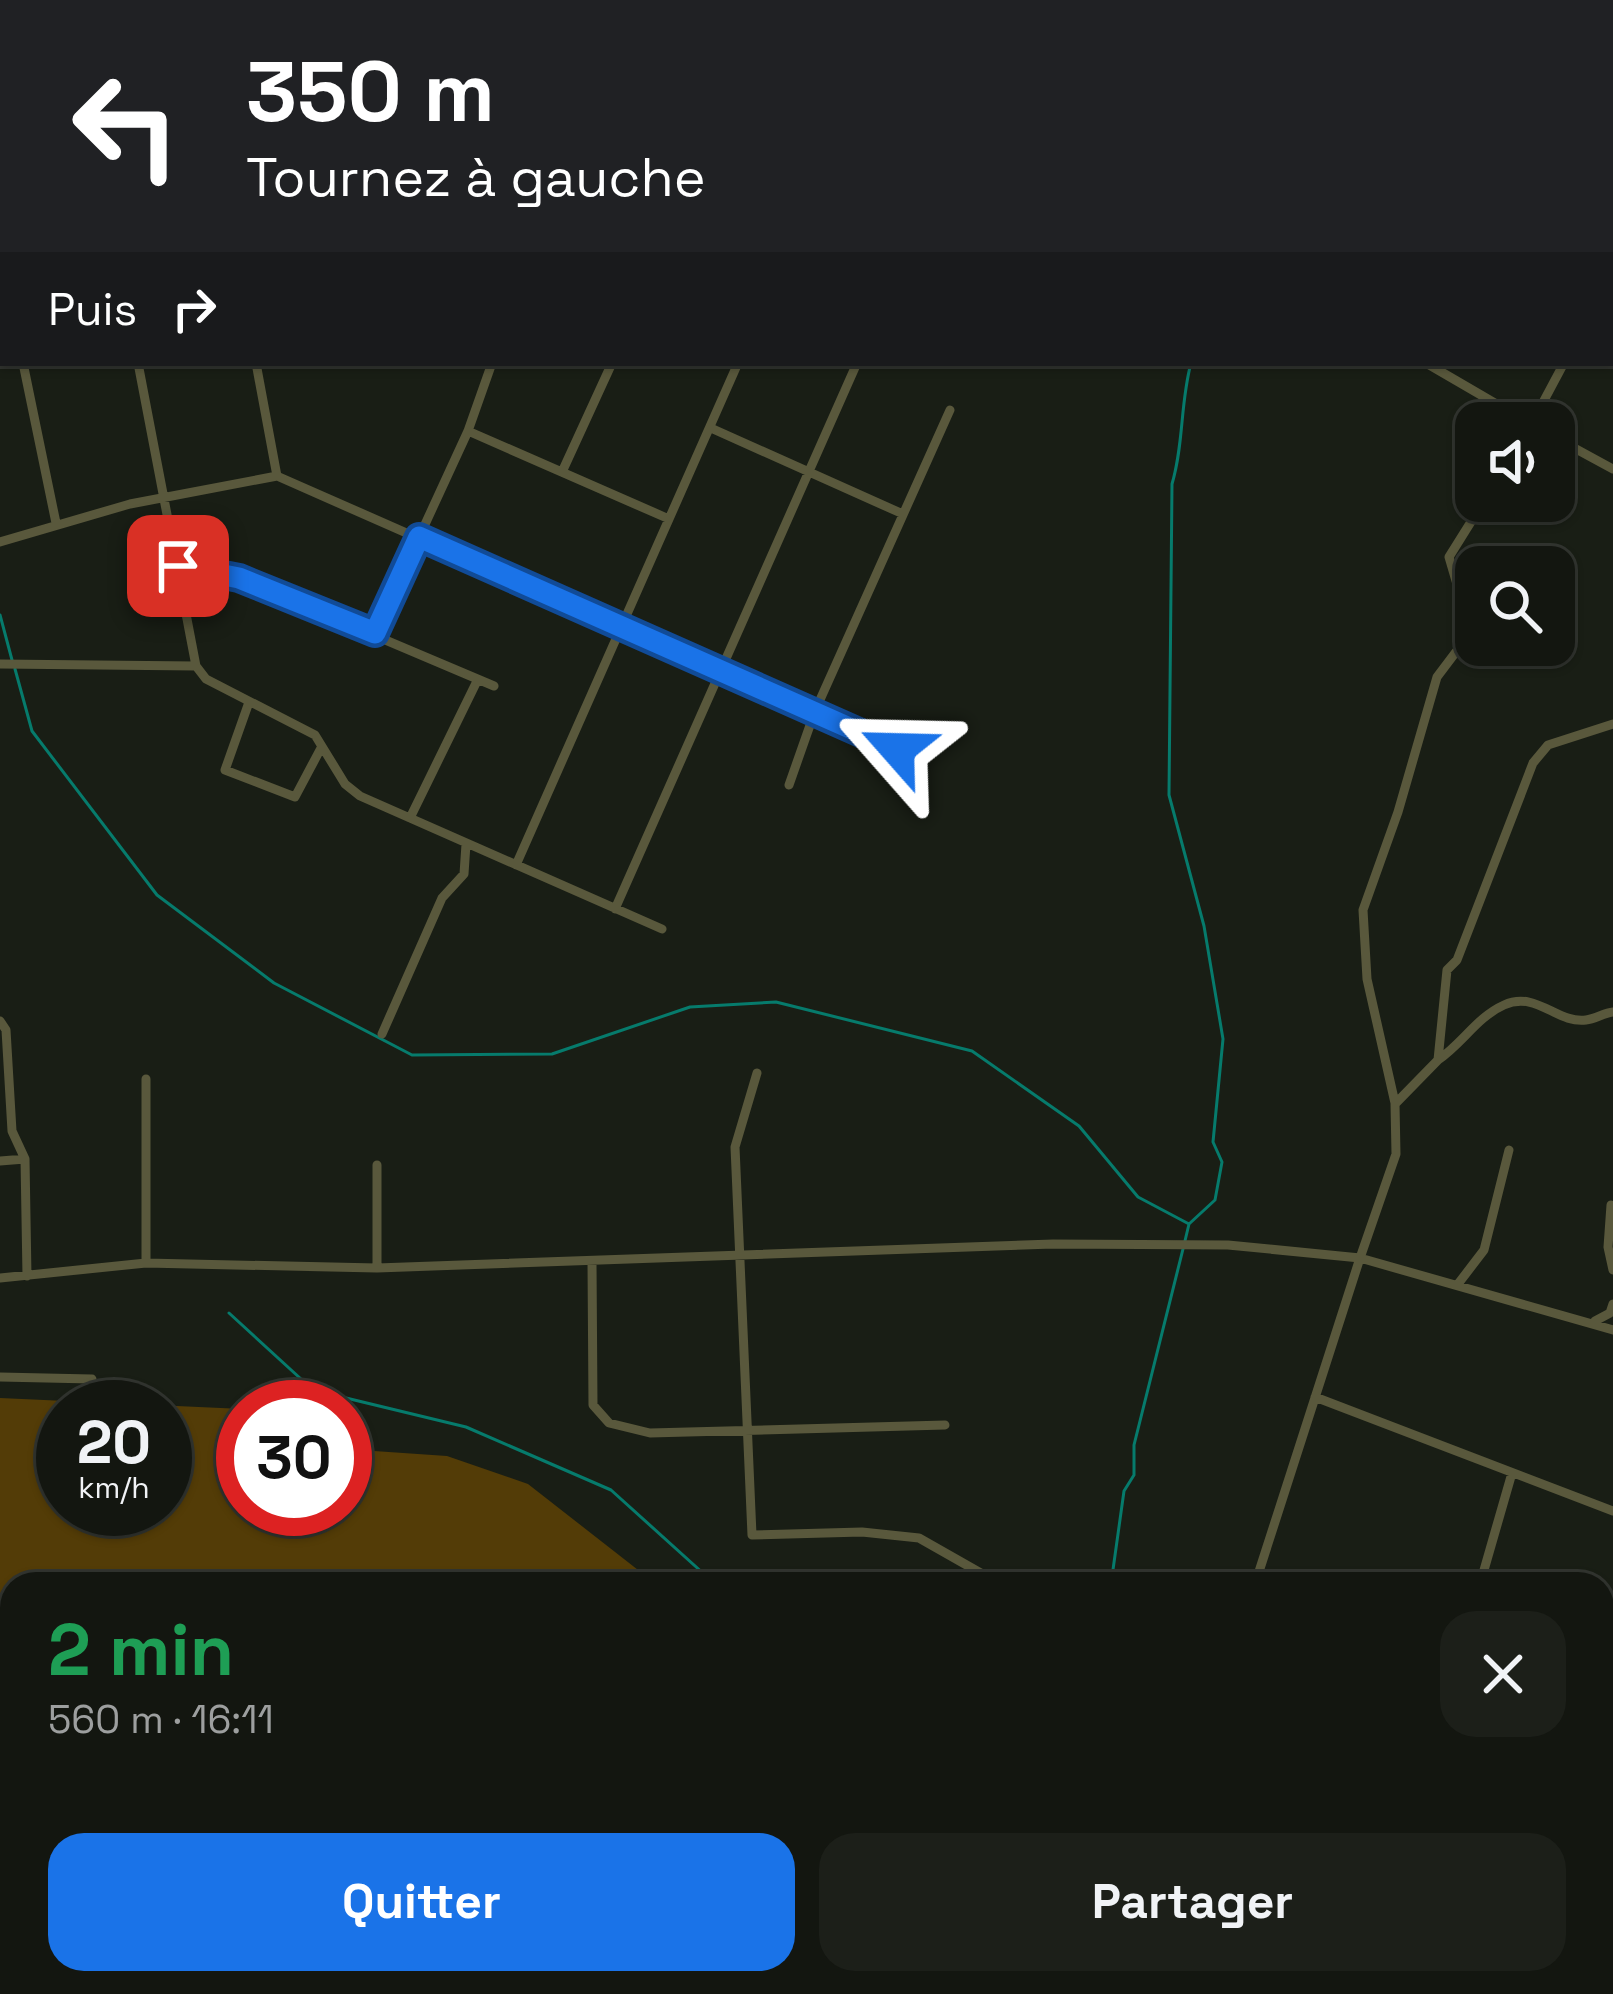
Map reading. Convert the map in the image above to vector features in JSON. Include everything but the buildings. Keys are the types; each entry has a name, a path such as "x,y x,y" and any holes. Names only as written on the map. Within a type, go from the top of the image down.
{"street":[{"path":"24,366 56,523"},
{"path":"139,366 196,666 215,686 248,705 299,724 322,748 345,784 466,844 662,929"},
{"path":"257,366 277,476"},
{"path":"375,633 468,431 491,366"},
{"path":"562,472 611,366"},
{"path":"516,865 713,429 737,366"},
{"path":"615,909 856,366"},
{"path":"1431,366 1494,402"},
{"path":"1543,402 1562,366"},
{"path":"788,784 814,711 950,410"},
{"path":"713,429 903,514"},
{"path":"468,431 669,519"},
{"path":"1575,449 1613,470"},
{"path":"0,542 56,523 277,476 897,749"},
{"path":"1259,1572 1396,1154 1396,1104 1367,979 1363,910 1398,812 1437,677 1471,632 1449,557 1471,522"},
{"path":"178,566 239,578 494,686"},
{"path":"0,664 196,666"},
{"path":"410,818 478,679"},
{"path":"248,705 225,770 295,796 322,748"},
{"path":"1438,1060 1447,970 1456,959 1533,764 1548,745 1613,724"},
{"path":"382,1034 442,898 464,874 466,844"},
{"path":"1396,1104 1438,1060 1459,1046 1475,1024 1524,999 1582,1022 1613,1012"},
{"path":"0,1021 6,1030 12,1131 25,1159 27,1276"},
{"path":"757,1072 735,1148 742,1258 743,1431 752,1535 862,1532 920,1538 979,1572"},
{"path":"146,1079 146,1263"},
{"path":"1458,1284 1484,1250 1510,1150"},
{"path":"0,1161 25,1159"},
{"path":"377,1166 377,1268"},
{"path":"1611,1205 1607,1247 1613,1270"},
{"path":"0,1278 146,1263 377,1268 1053,1244 1228,1245 1360,1258 1595,1321 1613,1330"},
{"path":"592,1262 593,1405 609,1423 650,1433 945,1425"},
{"path":"1595,1321 1610,1313 1613,1304"},
{"path":"0,1377 92,1379"},
{"path":"1315,1397 1613,1511"},
{"path":"1483,1572 1512,1473"}],"shaded area":[{"path":"0,1398 36,1400 36,1536 192,1536 192,1407 216,1408 216,1536 372,1536 372,1451 447,1456 528,1484 641,1572 0,1572"}],"waterway":[{"path":"1113,1572 1124,1491 1134,1475 1134,1445 1189,1224 1215,1200 1222,1162 1213,1142 1223,1039 1204,926 1169,795 1172,484 1190,366"},
{"path":"0,615 12,660"},
{"path":"15,669 32,731 157,895 274,983 412,1055 552,1054 690,1007 776,1002 972,1051 1079,1126 1138,1197 1189,1224"},
{"path":"229,1313 313,1390 466,1427 611,1490 702,1572"}],"route":[{"path":"178,566 239,578 375,633 419,537 897,749"}]}
